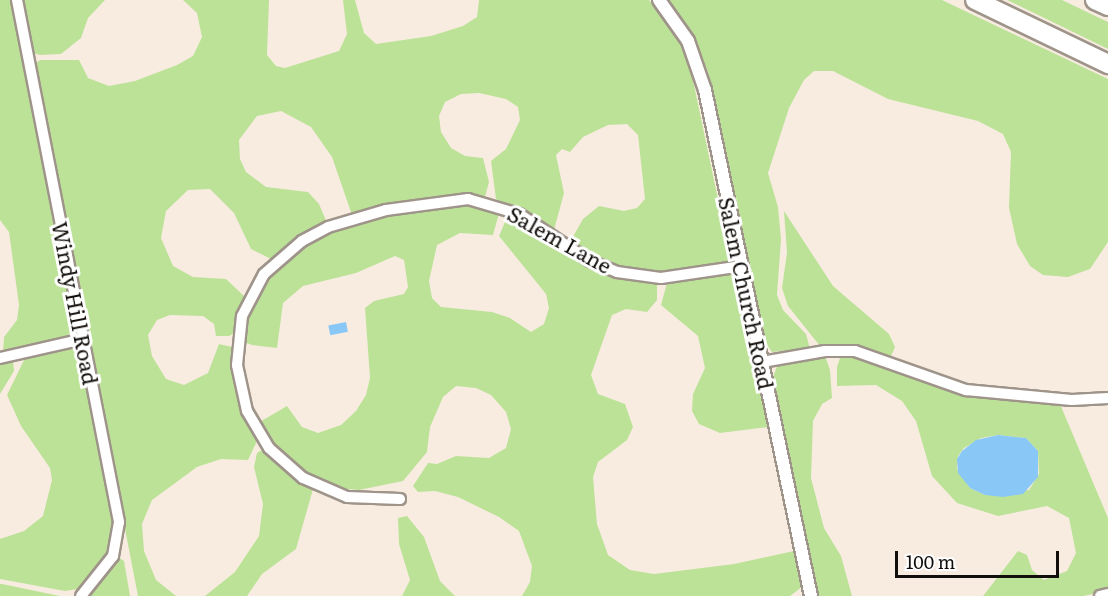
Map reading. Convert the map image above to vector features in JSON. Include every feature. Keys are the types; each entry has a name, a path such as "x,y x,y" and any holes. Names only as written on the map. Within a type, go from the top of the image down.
{"highway":[{"path":"975,0 1108,64"},
{"path":"1095,0 1108,6"}],"street":[{"name":"Windy Hill Road","path":"17,0 119,531 110,562 81,596"},
{"name":"Salem Church Road","path":"659,0 684,34 701,74 811,596"},
{"name":"Salem Lane","path":"400,499 347,497 303,478 269,448 247,411 237,365 242,316 264,274 302,241 328,227 386,210 468,200 519,214 590,261 617,272 661,278 742,266"},
{"path":"0,358 83,339"},
{"path":"762,362 825,351 855,351 966,390 1072,400 1108,398"},
{"path":"1100,596 1108,594"}],"green space":[{"path":"0,0 10,0 74,327 67,337 3,352 4,337 17,320 19,305 9,232 0,220"},
{"path":"23,0 105,0 88,18 81,38 61,54 40,55 33,53"},
{"path":"183,0 269,0 267,55 276,66 285,68 339,51 347,34 343,0 355,0 364,33 376,44 431,36 463,26 477,17 479,0 649,0 674,32 690,66 731,261 661,273 625,269 592,257 570,242 583,219 599,206 624,211 637,208 645,199 638,135 627,124 608,125 583,137 570,152 562,149 556,155 564,193 554,230 496,199 491,161 506,149 520,120 518,107 506,99 479,93 461,94 445,102 439,116 441,132 451,148 465,156 483,158 489,182 485,197 434,196 352,215 332,157 311,127 281,111 257,116 239,140 240,159 246,172 266,187 308,192 319,204 327,223 299,237 271,259 251,249 234,213 210,189 188,190 166,211 161,238 173,266 193,277 226,279 245,297 233,334 229,336 216,336 214,324 203,316 170,315 157,320 148,335 152,356 166,379 184,385 208,373 219,344 232,347 237,394 257,441 248,460 221,459 197,467 152,500 142,524 144,551 156,580 176,596 138,596 35,64 40,60 79,60 88,78 109,86 135,81 177,65 193,56 202,37 197,13"},
{"path":"669,0 942,0 1108,79 1108,242 1090,269 1068,277 1043,275 1030,266 1017,244 1009,208 1011,152 1003,134 978,121 888,99 833,71 814,71 804,80 789,108 768,173 778,207 781,239 777,295 783,310 806,334 809,345 808,348 772,352 766,343 708,72 690,31"},
{"path":"1007,0 1062,0 1108,22 1108,49"},
{"path":"456,204 499,211 493,235 460,233 437,245 429,281 432,298 441,307 492,312 510,318 531,332 544,324 549,308 546,294 499,236 508,215 594,269 623,279 657,283 657,300 647,312 626,309 612,315 591,375 598,394 625,404 633,427 627,440 598,462 593,477 597,524 608,555 630,570 654,574 734,564 794,551 802,587 790,596 522,596 530,582 532,566 519,531 499,517 458,497 435,491 418,492 413,486 428,463 437,464 456,456 489,458 506,448 511,429 506,412 491,395 476,388 456,386 443,397 430,427 427,452 403,481 359,490 336,488 306,474 277,449 258,423 287,406 302,427 318,433 341,425 356,411 366,395 370,378 365,308 374,301 404,294 408,287 404,260 395,256 356,273 303,286 283,303 277,348 252,345 242,341 247,317 272,273 305,245 330,232 382,216"},
{"path":"784,211 833,286 889,334 895,347 891,356 856,346 820,346 788,306 782,288 787,253"},
{"path":"730,273 737,278 768,427 720,433 699,424 692,411 693,394 705,368 698,336 661,305 667,283"},
{"path":"74,347 80,354 113,526 111,552 85,588 65,591 0,579 0,539 24,531 43,516 52,480 50,468 21,426 7,395 25,358"},
{"path":"841,355 876,361 965,395 1060,404 1108,518 1108,591 1083,596 983,596 1018,551 1027,555 1032,570 1044,580 1067,571 1076,553 1069,518 1047,506 998,516 957,503 932,476 916,421 902,401 876,385 837,386 837,367","holes":["998,435 1026,438 1038,451 1039,474 1029,490 985,495 970,488 957,469 958,456 964,448 981,438"]},
{"path":"825,356 830,370 832,398 822,404 813,421 811,478 824,528 841,556 852,596 819,596 773,377 778,364"},
{"path":"13,361 14,371 0,394 0,363"},
{"path":"264,449 287,472 313,489 296,549 262,574 247,596 205,596 235,572 259,536 263,504 254,467 257,453"},
{"path":"407,516 424,537 440,581 455,596 402,596 410,580 399,544 398,518"},
{"path":"118,557 124,561 130,596 86,596"},
{"path":"0,584 2,584 60,596 0,596"}],"water":[{"path":"346,322 348,332 330,335 328,325"},
{"path":"998,435 1026,438 1038,451 1038,477 1023,494 1003,497 985,495 970,488 958,473 957,459 962,451 976,440"}]}
